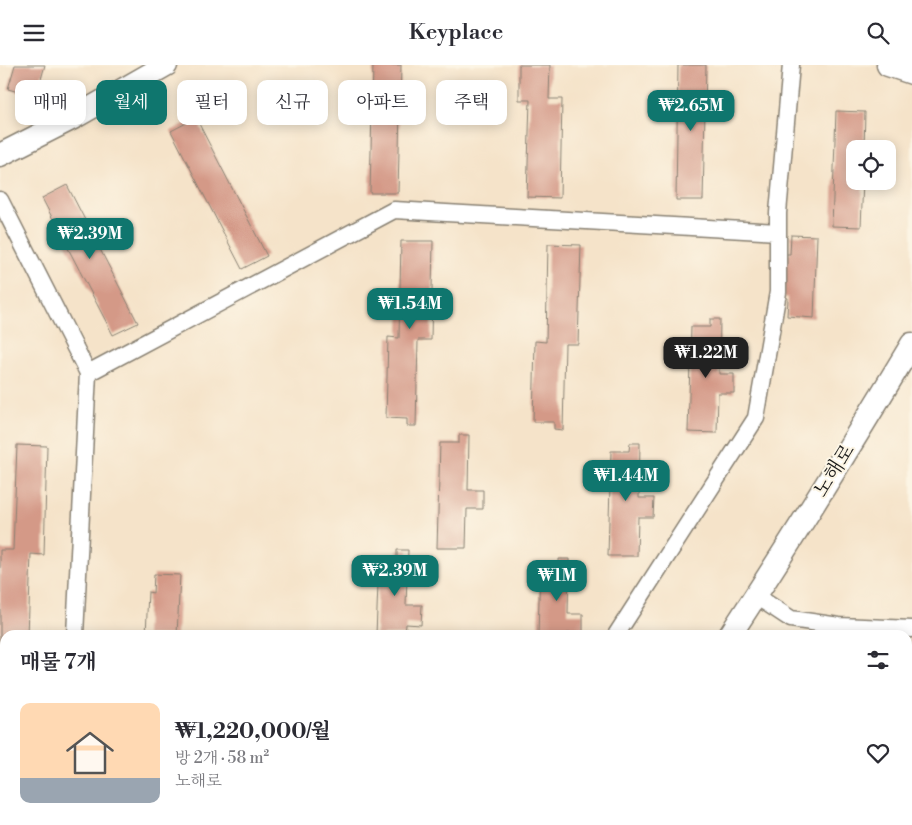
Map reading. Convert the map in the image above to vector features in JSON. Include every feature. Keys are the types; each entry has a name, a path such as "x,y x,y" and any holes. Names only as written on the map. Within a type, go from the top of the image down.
{"main road":[{"path":"0,155 75,117 166,65"},
{"path":"888,65 912,73"},
{"name":"노해로","path":"733,630 756,597 912,344"}],"street":[{"path":"619,630 756,418 778,292 778,213 791,65"},
{"path":"0,200 88,373 75,630"},
{"path":"88,373 394,210 778,232"},
{"path":"756,597 791,619 835,630"},
{"path":"876,630 912,629"}],"building":[{"path":"15,65 45,65 41,80 15,80 15,91 8,89"},
{"path":"373,65 401,65 401,80 373,80"},
{"path":"519,65 550,65 549,99 562,99 560,198 527,197 530,100 519,100"},
{"path":"678,65 706,65 703,200 676,200"},
{"path":"836,111 865,112 864,140 846,140 846,190 863,190 861,227 832,226"},
{"path":"183,125 200,125 267,256 242,269 171,131"},
{"path":"372,125 400,125 398,193 370,193"},
{"path":"67,185 138,323 113,335 42,198"},
{"path":"791,235 817,236 814,318 787,316 788,298 784,297 785,254 790,254"},
{"path":"401,241 433,241 431,340 418,340 416,426 407,426 407,419 386,418 388,337 399,338"},
{"path":"548,244 581,245 578,344 565,344 563,430 554,429 554,422 533,422 535,341 546,342"},
{"path":"710,319 720,319 719,374 734,374 734,393 718,393 717,433 688,432 691,327 710,327"},
{"path":"459,435 469,435 468,490 483,490 483,509 467,509 466,548 437,548 440,443 459,443"},
{"path":"630,443 640,443 639,498 654,498 653,517 638,517 637,556 608,556 611,451 629,451"},
{"path":"17,445 47,446 44,555 31,554 28,630 0,630 0,550 13,550"},
{"path":"397,550 408,550 406,605 422,605 421,625 406,624 405,630 376,630 379,558 397,559"},
{"path":"559,559 569,559 568,614 583,614 583,630 538,630 540,566 559,567"},
{"path":"154,574 180,575 177,630 146,630 148,592 153,593"}]}
